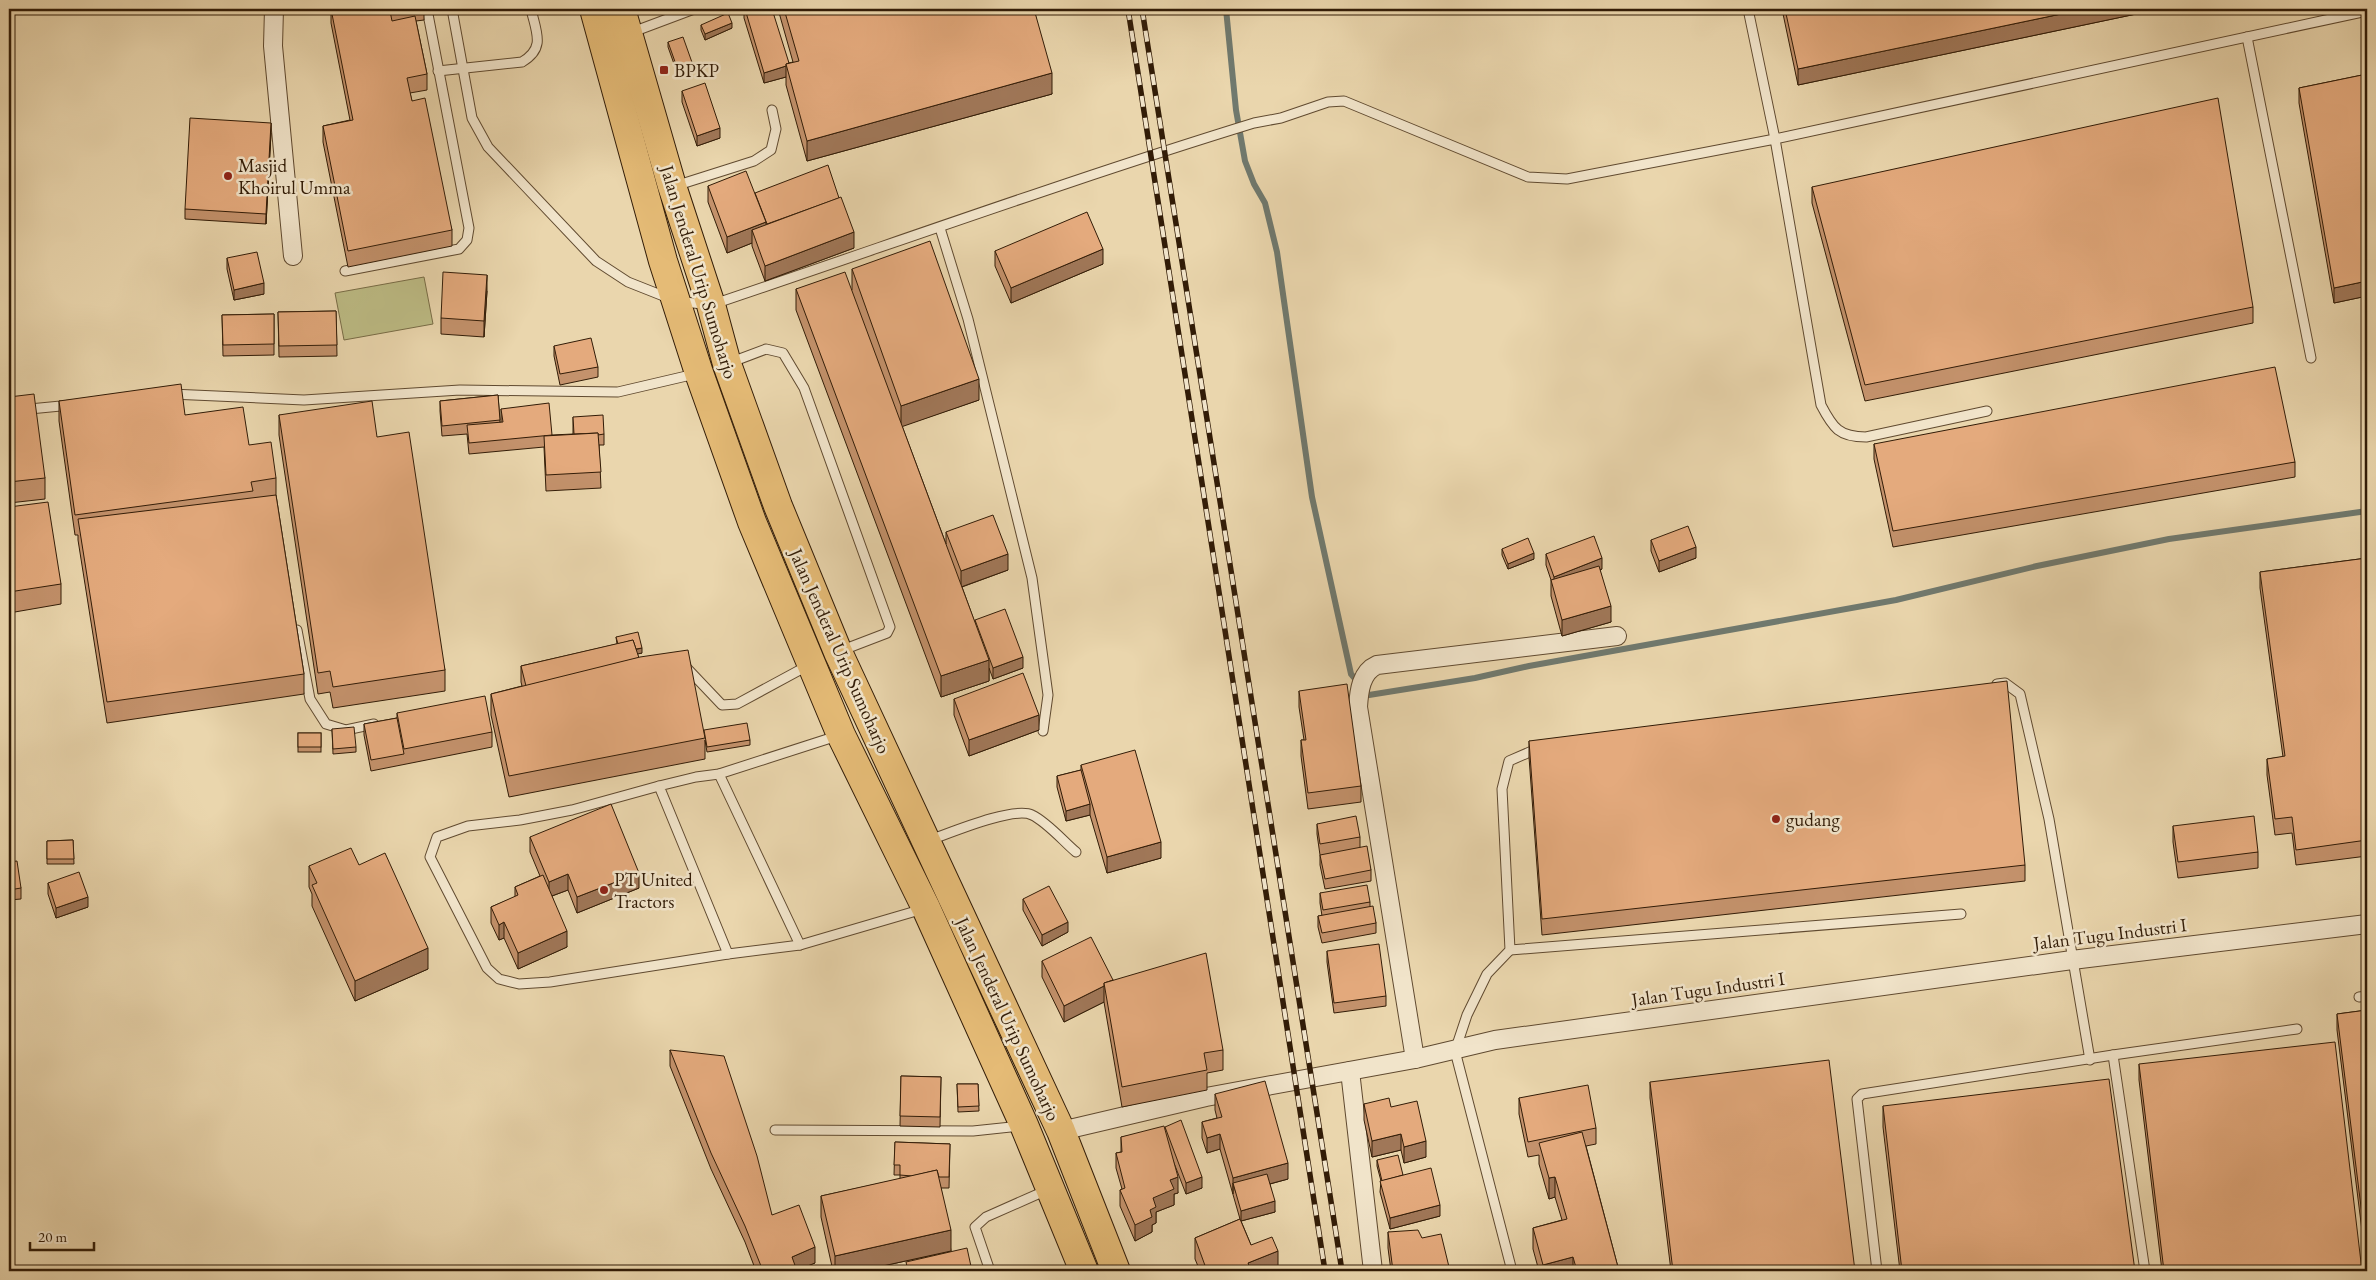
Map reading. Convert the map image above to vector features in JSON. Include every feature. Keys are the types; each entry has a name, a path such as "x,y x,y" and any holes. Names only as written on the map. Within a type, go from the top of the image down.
{"highway":[{"name":"Jalan Jenderal Urip Sumoharjo","path":"594,9 676,301 713,368 778,506 838,652 1061,1131 1116,1271"},
{"name":"Jalan Jenderal Urip Sumoharjo","path":"624,21 672,186 711,305 713,368 752,522 841,735 926,908 1024,1125 1084,1271"}],"street":[{"path":"274,9 273,46 293,256"},
{"path":"1415,1060 1360,717 1359,696 1365,674 1369,668 1377,665 1617,636"},
{"name":"Jalan Tugu Industri I","path":"1061,1131 1206,1097 1415,1060 1495,1040 2072,960 2367,924"},
{"path":"1350,1071 1373,1271"}],"lane":[{"path":"345,271 459,248 467,240 468,228 427,9"},
{"path":"452,9 472,118 488,147 596,261 628,282 676,301 711,305 940,228 1094,173 1245,126 1281,118 1328,102 1344,101 1528,177 1567,179 1775,139 2367,11"},
{"path":"438,71 522,62 533,56 537,47 531,9"},
{"path":"624,21 694,9"},
{"path":"1748,9 1775,139 1821,405 1830,422 1839,432 1851,437 1866,437 1987,411"},
{"path":"2247,37 2311,358"},
{"path":"672,186 754,161 771,150 776,129 772,110"},
{"path":"940,228 968,318 1032,578 1048,695 1043,731"},
{"path":"163,395 304,400 460,390 618,392 713,368 766,349 783,353 804,388 890,627 887,633 838,652"},
{"path":"9,411 76,404"},
{"path":"297,630 310,699 326,724 346,730 384,723"},
{"path":"676,663 682,663 722,705 737,704 812,663"},
{"path":"1986,686 2005,683 2020,694 2048,819 2090,1060"},
{"path":"841,735 719,774 696,777 659,786 572,810 520,820 468,826 437,837 430,857 487,968 499,979 520,984 550,982 728,954 800,945 926,908"},
{"path":"1510,950 1502,789 1509,761 1532,751 1551,748"},
{"path":"719,774 800,945"},
{"path":"659,786 728,954"},
{"path":"925,842 998,817 1025,812 1034,816 1076,852"},
{"path":"1512,1271 1455,1051 1467,1015 1487,974 1510,950 1960,914"},
{"path":"1877,1271 1857,1099 1862,1094 2297,1029"},
{"path":"2113,1055 2145,1271"},
{"path":"775,1130 973,1131 1024,1125"},
{"path":"990,1271 976,1228 986,1217 1051,1188"}],"shaded area":[{"path":"424,277 433,324 344,340 335,293"}],"building":[{"path":"331,9 400,9 390,11 392,21 415,16 427,74 407,78 412,101 425,98 452,230 348,251 323,126 353,120"},
{"path":"745,9 772,9 789,63 786,66 764,73"},
{"path":"784,9 1034,9 1052,73 807,141 786,64 799,61"},
{"path":"1785,9 2085,9 1798,69"},
{"path":"728,13 732,23 705,34 701,25"},
{"path":"683,37 694,68 679,73 668,42"},
{"path":"2367,74 2367,281 2334,288 2299,88"},
{"path":"705,83 720,128 697,136 682,91"},
{"path":"2218,98 2253,307 1865,385 1812,187"},
{"name":"Masjid Khoirul Umma","path":"190,118 271,123 266,214 185,209"},
{"path":"828,165 839,198 767,224 755,193"},
{"path":"746,171 766,222 727,237 708,186"},
{"path":"841,197 854,232 765,266 752,230"},
{"path":"1087,212 1103,249 1011,288 995,251"},
{"path":"930,241 979,379 901,406 852,269"},
{"path":"257,252 264,283 234,290 227,258"},
{"path":"443,272 487,275 484,321 441,318"},
{"path":"845,272 989,660 941,676 796,289"},
{"path":"336,311 337,345 279,346 278,312"},
{"path":"274,314 274,344 223,345 222,315"},
{"path":"591,338 598,367 560,374 554,346"},
{"path":"2275,367 2295,462 1893,531 1874,444"},
{"path":"181,384 185,415 243,407 249,445 271,442 276,478 251,482 253,491 75,515 59,401"},
{"path":"34,394 45,478 9,482 9,397"},
{"path":"498,395 500,420 442,426 440,401"},
{"path":"372,401 377,437 409,432 445,670 333,687 330,671 318,673 279,415"},
{"path":"549,403 552,435 469,443 467,425 503,422 501,409"},
{"path":"603,415 604,434 574,434 573,417"},
{"path":"598,433 601,472 546,475 544,436"},
{"path":"276,495 304,674 107,702 78,519"},
{"path":"48,502 61,584 9,592 9,507"},
{"path":"993,515 1008,554 961,571 946,532"},
{"path":"1688,526 1696,547 1659,561 1651,540"},
{"path":"1594,536 1602,558 1554,577 1546,554"},
{"path":"1528,538 1534,553 1508,564 1502,549"},
{"path":"2367,558 2367,840 2296,850 2292,817 2275,819 2267,759 2285,756 2260,572"},
{"path":"1599,566 1611,606 1562,620 1551,580"},
{"path":"1005,609 1023,657 993,668 975,620"},
{"path":"638,632 642,648 636,649 633,640 618,644 616,637"},
{"path":"633,640 639,658 526,686 521,666"},
{"path":"688,650 705,738 509,776 491,694 640,657"},
{"path":"1023,673 1039,715 969,740 954,699"},
{"name":"gudang","path":"2007,681 2025,865 1542,919 1529,741"},
{"path":"1347,684 1361,786 1308,793 1301,740 1306,740 1299,691"},
{"path":"485,696 492,732 404,749 397,713"},
{"path":"397,718 404,754 371,760 364,724"},
{"path":"747,723 750,740 707,747 704,730"},
{"path":"354,727 356,747 333,749 332,729"},
{"path":"298,733 321,733 321,747 298,747"},
{"path":"1135,750 1161,842 1107,857 1081,765"},
{"path":"1081,770 1090,804 1066,811 1057,776"},
{"path":"611,804 639,873 577,897 568,874 549,882 530,837"},
{"path":"1356,816 1360,837 1320,844 1317,824"},
{"path":"2254,816 2258,852 2178,862 2173,826"},
{"path":"73,840 74,859 47,859 47,841"},
{"path":"1367,846 1371,870 1325,879 1320,855"},
{"path":"351,848 359,865 385,853 428,948 355,981 312,885 317,883 309,866"},
{"path":"17,861 21,888 9,890 9,862"},
{"path":"79,872 88,897 56,908 48,883"},
{"path":"543,875 567,931 518,953 504,922 499,925 491,907 518,895 515,887"},
{"path":"1367,885 1370,902 1323,910 1320,893"},
{"path":"1049,886 1068,922 1042,935 1023,899"},
{"path":"1373,906 1376,923 1322,933 1318,916"},
{"path":"1091,937 1113,980 1104,983 1104,986 1064,1006 1042,961"},
{"path":"1379,944 1386,996 1334,1003 1327,951"},
{"path":"1206,953 1223,1050 1204,1053 1207,1070 1122,1087 1104,983"},
{"path":"2367,1010 2367,1255 2337,1014"},
{"path":"2335,1042 2362,1271 2164,1271 2139,1064"},
{"path":"670,1050 724,1056 757,1156 772,1215 799,1205 815,1247 792,1257 797,1271 763,1271 745,1226 711,1153"},
{"path":"1829,1060 1855,1271 1673,1271 1650,1082"},
{"path":"901,1076 941,1077 940,1117 900,1116"},
{"path":"2109,1079 2135,1271 1902,1271 1883,1106"},
{"path":"1265,1081 1288,1163 1233,1178 1220,1134 1207,1138 1202,1122 1222,1117 1215,1094"},
{"path":"957,1084 978,1084 979,1106 958,1107"},
{"path":"1588,1085 1596,1128 1528,1142 1519,1098"},
{"path":"1389,1098 1391,1107 1417,1101 1426,1141 1404,1147 1401,1134 1372,1141 1364,1104"},
{"path":"1181,1120 1202,1177 1186,1183 1165,1127"},
{"path":"1164,1126 1178,1177 1170,1180 1174,1189 1153,1198 1156,1207 1150,1210 1152,1217 1135,1225 1120,1190 1125,1188 1116,1153 1122,1152 1121,1137"},
{"path":"1582,1132 1619,1271 1577,1271 1573,1257 1543,1265 1533,1228 1567,1219 1555,1177 1549,1178 1539,1143"},
{"path":"895,1142 950,1144 949,1177 939,1177 937,1170 912,1176 900,1175 900,1165 894,1165"},
{"path":"1398,1155 1403,1175 1382,1181 1377,1160"},
{"path":"1431,1168 1440,1205 1390,1218 1380,1181"},
{"path":"937,1170 951,1230 835,1256 821,1196"},
{"path":"1267,1174 1275,1201 1241,1211 1233,1183"},
{"path":"1240,1219 1251,1245 1272,1237 1278,1251 1248,1263 1251,1271 1207,1271 1195,1238"},
{"path":"1418,1230 1422,1238 1441,1234 1450,1271 1393,1271 1388,1232"},
{"path":"967,1248 972,1271 908,1271 906,1262"}],"waterway":[{"path":"1226,9 1236,110 1245,161 1254,184 1265,203 1277,252 1312,497 1351,674 1369,695 1475,678 1529,666 1896,600 2037,566 2169,539 2367,511"}],"railway":[{"path":"1128,9 1325,1271"},
{"path":"1142,9 1342,1271"}],"place":[{"name":"BPKP","path":"664,70"},
{"name":"Masjid Khoirul Umma","path":"228,176"},
{"name":"gudang","path":"1776,819"},
{"name":"PT United Tractors","path":"604,890"}]}
